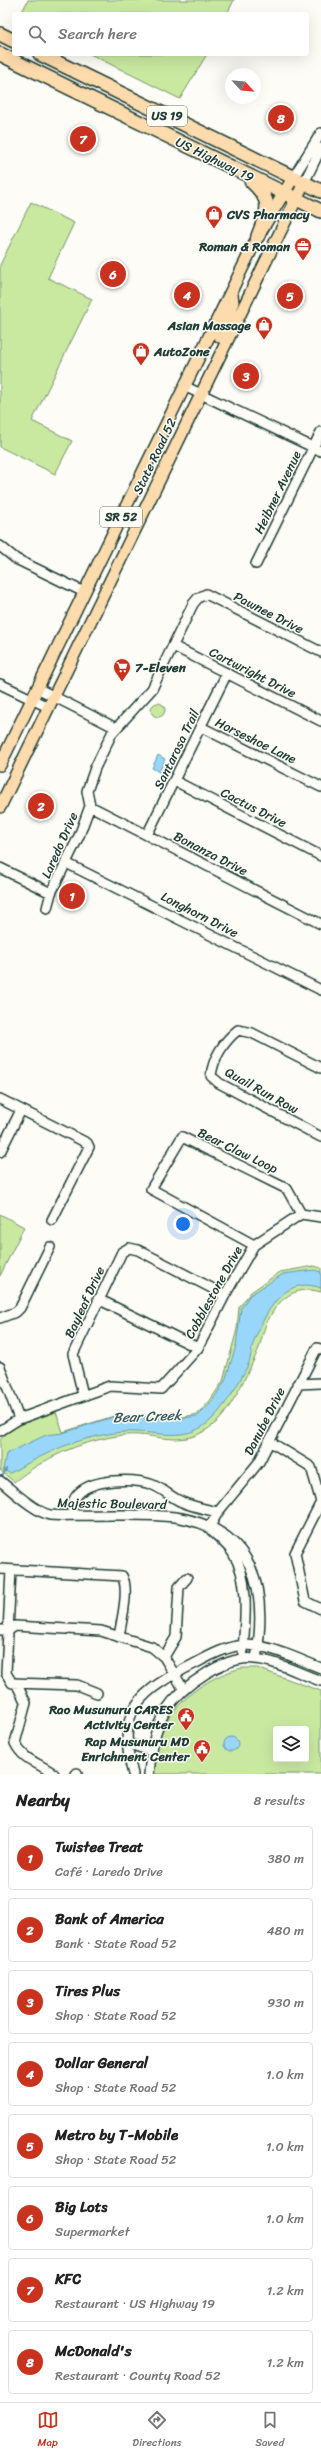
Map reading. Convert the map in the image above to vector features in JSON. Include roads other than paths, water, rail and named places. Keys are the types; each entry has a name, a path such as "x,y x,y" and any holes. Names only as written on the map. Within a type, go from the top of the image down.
{"highway":[{"path":"1,35 12,40"},
{"name":"US Highway 19","path":"5,54 321,211"},
{"path":"24,56 90,88 111,88"},
{"name":"US Highway 19","path":"44,56 321,191"},
{"path":"239,171 264,193 267,212 258,236"}],"main road":[{"name":"State Road 52","path":"0,807 200,394 298,180"},
{"name":"State Road 52","path":"0,765 258,236 290,195"},
{"path":"211,370 213,354 234,302 230,293"}],"street":[{"path":"298,180 321,133"},
{"path":"298,180 321,148"},
{"path":"184,386 317,449"},
{"name":"Heibner Avenue","path":"256,564 317,449 321,432"},
{"path":"0,546 16,559 84,592"},
{"name":"Laredo Drive","path":"47,908 52,893 90,806 87,791 91,776 112,732 152,689 193,604 198,598 206,594"},
{"name":"Pawnee Drive","path":"206,594 321,652"},
{"name":"Cartwright Drive","path":"173,646 321,721"},
{"name":"Santarosa Trail","path":"148,836 227,673"},
{"path":"0,684 48,707"},
{"path":"37,688 116,728"},
{"name":"Horseshoe Lane","path":"201,727 320,785"},
{"name":"Cactus Drive","path":"175,782 321,856"},
{"name":"Bonanza Drive","path":"90,806 321,924"},
{"name":"Longhorn Drive","path":"66,863 321,990"},
{"path":"0,868 52,893"},
{"name":"Quail Run Row","path":"321,1068 252,1033 238,1030 227,1039 212,1067 211,1076 219,1083 321,1137"},
{"path":"0,1099 87,1143 89,1147 52,1220"},
{"path":"0,1152 21,1110"},
{"name":"Bear Claw Loop","path":"254,1245 151,1189 182,1137 287,1189 301,1214"},
{"path":"301,1214 321,1216"},
{"name":"Cobblestone Drive","path":"0,1431 19,1419 110,1386 161,1389 198,1348 225,1295 254,1245 301,1214"},
{"path":"0,1318 16,1312 20,1308 50,1247"},
{"name":"Bayleaf Drive","path":"83,1395 73,1354 98,1299 122,1252 130,1248 138,1250 225,1295"},
{"path":"98,1299 198,1348"},
{"name":"Danube Drive","path":"209,1528 218,1512 259,1462 317,1348 321,1349"},
{"path":"0,1367 19,1419"},
{"name":"Danube Drive","path":"298,1384 321,1383"},
{"path":"269,1441 311,1467 321,1502 295,1553 305,1601 321,1609"},
{"path":"72,1515 72,1503 77,1494 89,1487 102,1483 131,1480 153,1485 183,1503 218,1512"},
{"name":"Majestic Boulevard","path":"2,1482 26,1502 49,1515 175,1518 226,1534 250,1564 258,1584 260,1599 256,1659"},
{"name":"Majestic Boulevard","path":"209,1528 233,1552 241,1572 244,1591 243,1658"},
{"path":"0,1569 122,1576 125,1581 124,1607 119,1637"},
{"path":"11,1570 5,1630 6,1673 12,1683 77,1685 97,1693"},
{"path":"164,1657 176,1637 179,1587 186,1578"},
{"path":"5,1630 15,1626 101,1631 152,1647 164,1657 184,1690"},
{"path":"133,1774 126,1743 130,1721 143,1695 153,1686 173,1674 222,1650 244,1645 258,1646 321,1668"},
{"path":"149,1774 151,1751 157,1730 166,1710 184,1690 213,1669 243,1658 256,1659 321,1681"},
{"path":"16,1683 26,1703 15,1743 21,1754 54,1774"},
{"path":"126,1743 151,1751"}],"water":[{"path":"158,755 165,759 159,772 152,768"},
{"path":"314,1270 321,1272 321,1288 308,1285 296,1287 286,1292 277,1300 263,1321 253,1344 249,1363 237,1386 228,1400 204,1426 186,1433 176,1434 131,1432 99,1436 61,1447 10,1473 3,1470 6,1454 46,1435 63,1433 116,1416 177,1419 198,1416 211,1403 225,1381 236,1346 241,1308 250,1295 283,1274"},
{"path":"228,1737 234,1737 238,1741 238,1747 234,1751 228,1751 224,1747 224,1741"}],"waterway":[{"name":"Bear Creek","path":"1,1479 6,1469"}],"place":[{"name":"McDonald's","path":"281,118"},
{"name":"KFC","path":"83,139"},
{"name":"CVS Pharmacy","path":"214,229"},
{"name":"Roman & Roman","path":"303,261"},
{"name":"Big Lots","path":"113,274"},
{"name":"Dollar General","path":"187,295"},
{"name":"Metro by T-Mobile","path":"290,296"},
{"name":"Asian Massage","path":"264,340"},
{"name":"AutoZone","path":"141,366"},
{"name":"Tires Plus","path":"246,376"},
{"name":"7-Eleven","path":"122,682"},
{"name":"Bank of America","path":"41,806"},
{"name":"Twistee Treat","path":"72,896"},
{"name":"Rao Musunuru CARES Activity Center","path":"186,1731"},
{"name":"Rap Musunuru MD Enrichment Center","path":"202,1763"}]}
